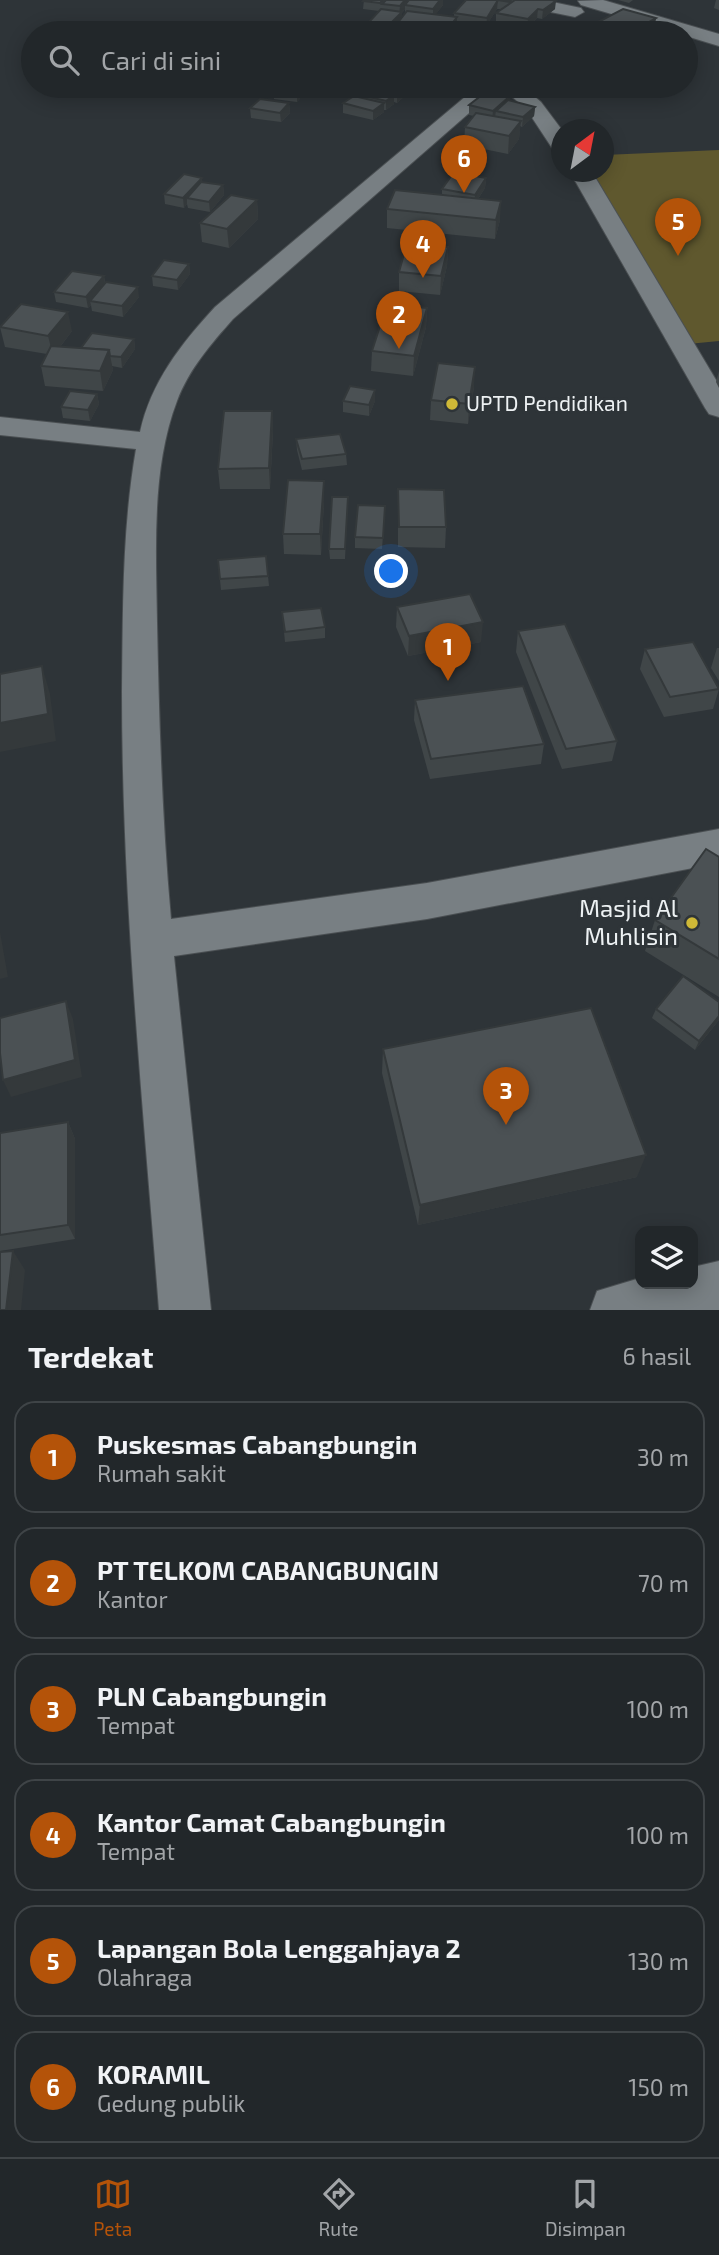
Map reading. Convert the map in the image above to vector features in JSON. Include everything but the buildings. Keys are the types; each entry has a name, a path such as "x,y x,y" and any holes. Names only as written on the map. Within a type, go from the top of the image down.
{"street":[{"path":"517,0 583,4 647,21"},
{"path":"564,21 583,4"},
{"path":"698,34 719,40"},
{"path":"185,1310 151,941 139,730 140,565 146,472 157,417 194,345 224,313 476,98"},
{"path":"524,98 534,106 551,130"},
{"path":"587,182 719,408"},
{"path":"0,426 152,442"},
{"path":"151,941 427,901 719,846"},
{"path":"616,1310 719,1287"}],"shaded area":[{"path":"719,150 719,341 688,344 595,182 614,182 614,155"}],"place":[{"name":"KORAMIL","path":"464,193"},
{"name":"Lapangan Bola Lenggahjaya 2","path":"678,256"},
{"name":"Kantor Camat Cabangbungin","path":"423,278"},
{"name":"PT TELKOM CABANGBUNGIN","path":"399,349"},
{"name":"UPTD Pendidikan","path":"452,404"},
{"name":"Puskesmas Cabangbungin","path":"448,681"},
{"name":"Masjid Al Muhlisin","path":"692,923"},
{"name":"PLN Cabangbungin","path":"506,1125"}]}
